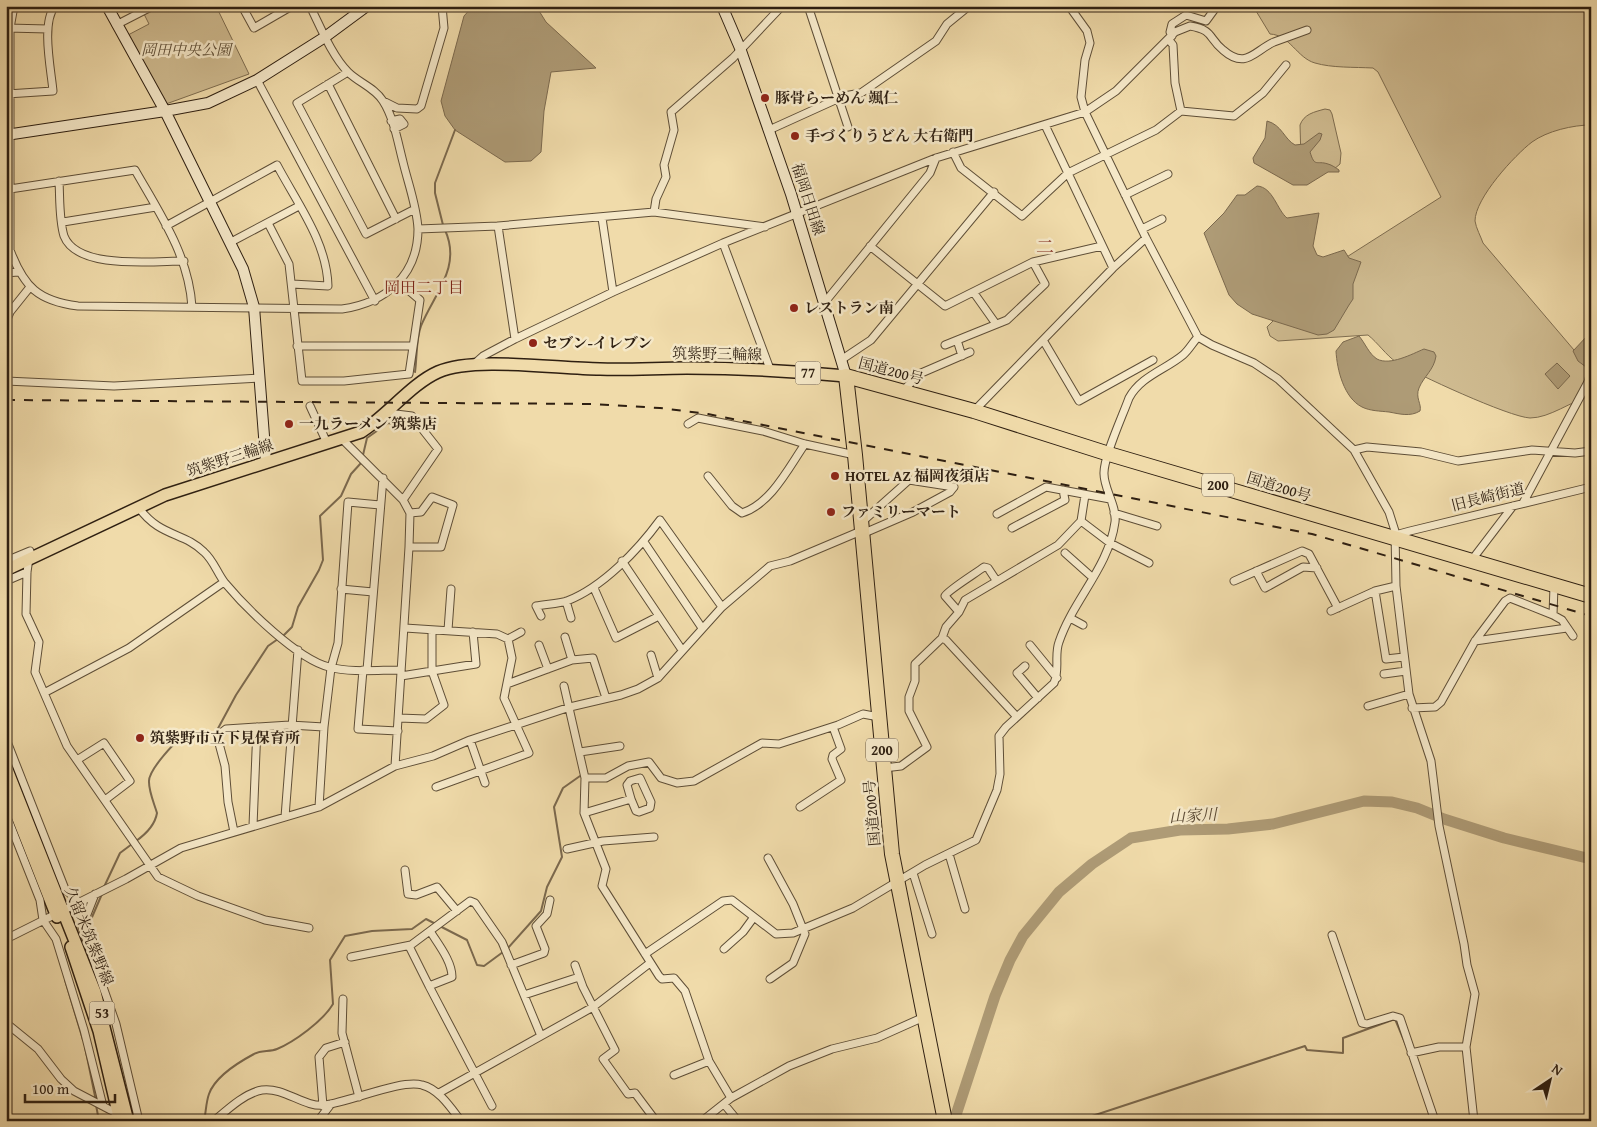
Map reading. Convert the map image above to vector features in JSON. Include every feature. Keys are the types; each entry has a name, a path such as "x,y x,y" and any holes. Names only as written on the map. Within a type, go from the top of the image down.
{"highway":[{"name":"国道200号","path":"945,1121 897,883 878,717 855,455 846,376 903,391 1109,454 1591,596"}],"main road":[{"name":"筑紫野三輪線","path":"6,570 28,566 165,495 361,432 388,413 418,385 438,372 472,366 509,365 600,369 770,369 846,376"},
{"name":"久留米筑紫野線","path":"6,767 59,912"},
{"name":"久留米筑紫野線","path":"6,788 95,992 122,1119"}],"street":[{"path":"14,6 8,28 10,250 18,272 30,287 42,297 57,304 342,308 375,301 399,282 410,262 418,229 415,209 394,129 383,101 372,88 348,72 325,37 310,6"},
{"path":"8,94 52,91 48,29 50,16 55,6"},
{"path":"107,6 165,111 244,269 254,307 266,462"},
{"path":"116,25 153,6"},
{"path":"242,6 254,28 283,9 292,6"},
{"path":"8,135 208,103 257,80 325,37 366,6"},
{"path":"383,101 397,108 416,109 421,106 444,28 442,6"},
{"name":"福岡日田線","path":"722,6 740,48 769,130 825,302 846,376"},
{"path":"654,212 656,199 666,177 664,165 674,130 671,112 733,58 740,48 782,6"},
{"path":"808,6 840,98 848,127"},
{"path":"769,130 840,98 861,93 936,41 947,24 969,6"},
{"path":"1069,6 1087,31 1090,43 1083,72 1081,97 1085,112 1146,238 1198,337 1254,363 1278,380 1354,450 1389,512 1394,538 1396,586 1409,694 1412,708 1431,760 1440,826 1467,966 1475,994 1466,1047 1474,1121"},
{"path":"1182,111 1175,83 1174,45 1170,38 1170,32 1176,20 1186,15 1206,21 1217,6"},
{"path":"472,366 483,356 515,339 613,292 723,243 936,158 1085,112 1116,91 1175,32 1190,26 1199,28 1212,35 1221,49 1233,57 1245,59 1254,56 1272,43 1307,30"},
{"path":"8,28 48,29"},
{"path":"953,152 962,168 1022,216 1068,173 1156,130 1182,111 1234,116 1263,93 1286,65"},
{"path":"348,72 297,103 366,234 415,209"},
{"path":"257,80 375,301"},
{"path":"328,84 396,219"},
{"path":"1044,125 1113,268"},
{"path":"825,302 930,173 936,158"},
{"path":"166,226 277,165 321,247 327,268 328,286 292,284"},
{"path":"10,189 135,170 184,261 191,286 192,307"},
{"path":"1125,195 1168,174"},
{"path":"59,181 64,235 70,245 82,254 92,258 184,261"},
{"path":"841,360 871,340 994,192"},
{"path":"231,242 299,206"},
{"path":"63,222 156,207"},
{"path":"418,229 498,226 654,212 765,227"},
{"path":"602,218 613,292"},
{"path":"1142,229 1162,220"},
{"path":"268,223 289,264 302,381 344,381 409,374"},
{"path":"498,226 515,339"},
{"path":"974,412 1113,268 1146,238"},
{"path":"723,243 770,369"},
{"path":"870,246 944,306 1033,262 1102,246"},
{"path":"945,345 1007,320 1045,284 1033,262"},
{"path":"6,273 18,272"},
{"path":"399,282 420,300 409,374 418,385"},
{"path":"6,322 10,312 30,287"},
{"path":"974,292 996,324"},
{"path":"645,954 723,901 732,900 776,934 793,933 853,908 913,873 972,843 979,836 985,815 997,790 1000,774 999,736 1016,717 1053,685 1057,678 1056,652 1070,618 1104,560 1110,543 1116,520 1104,474 1109,454 1134,389 1183,355 1198,337"},
{"path":"957,340 962,356"},
{"path":"1043,340 1079,401 1153,360"},
{"path":"297,346 413,346"},
{"path":"903,391 919,374 970,352"},
{"path":"1523,503 1549,452 1589,383 1591,372"},
{"path":"6,381 114,386 259,378"},
{"path":"310,406 327,443"},
{"path":"388,413 412,416 438,449 403,500"},
{"path":"688,424 698,418 855,455"},
{"path":"342,439 360,459 383,478 403,500 410,513 405,628 394,766"},
{"path":"708,476 732,506 742,513 753,509 772,490 805,444"},
{"path":"1354,450 1367,447 1422,452 1458,461 1532,450 1549,452 1591,451"},
{"path":"383,478 358,729 398,731"},
{"path":"6,939 181,848 319,807 394,766 432,756 470,740 570,707 638,689 658,678 722,607 770,566 790,561 861,530 913,512 950,492 954,487 909,480 861,530"},
{"path":"998,514 1046,487 1110,499"},
{"name":"旧長崎街道","path":"1394,538 1398,534 1591,487"},
{"path":"1012,528 1065,500 1063,490"},
{"path":"884,768 901,766 927,747 909,711 909,697 915,681 915,664 942,638 946,627 959,612 965,600 1058,545 1081,521 1085,495"},
{"path":"409,546 441,547 453,505 432,497 421,512 410,513"},
{"path":"319,807 324,727 331,668 338,642 340,588 348,502 380,505"},
{"path":"1471,561 1513,506"},
{"path":"139,508 148,521 204,550 215,564 224,582 273,632 298,650 331,668 401,673 432,671 476,664 473,632"},
{"path":"1114,513 1157,526"},
{"path":"541,616 536,606 566,601 594,588 644,542 660,520 722,607"},
{"path":"1081,521 1110,543 1149,563"},
{"path":"644,542 702,628"},
{"path":"6,561 30,551 26,614 37,636 38,657 35,672 66,746 158,877 198,896 265,920 309,928"},
{"path":"1234,581 1302,551 1310,554 1335,610 1375,591 1396,586"},
{"path":"1065,553 1093,578"},
{"path":"622,561 682,650"},
{"path":"6,581 28,566"},
{"path":"959,612 944,596 946,592 960,585 984,567 988,568 996,580"},
{"path":"1256,571 1265,588 1303,567 1317,568"},
{"path":"44,693 129,648 224,582"},
{"path":"1553,615 1554,586"},
{"path":"340,588 373,592"},
{"path":"594,588 616,638 659,616"},
{"path":"448,630 451,589"},
{"path":"1375,591 1386,658 1404,657"},
{"path":"1412,708 1435,707 1441,702 1475,641 1505,601 1510,598 1562,620 1573,636"},
{"path":"566,601 571,618"},
{"path":"1070,618 1083,625"},
{"path":"405,628 497,634 508,639"},
{"path":"1475,641 1567,628"},
{"path":"399,718 426,719 444,705 432,671 432,630"},
{"path":"508,639 521,632"},
{"path":"565,637 572,660"},
{"path":"942,638 979,674 1016,717"},
{"path":"436,787 529,753 504,698 512,658 508,639"},
{"path":"539,645 548,669"},
{"path":"1030,645 1057,678"},
{"path":"285,817 290,725 298,650"},
{"path":"651,655 658,678"},
{"path":"506,684 572,660 593,658 606,698"},
{"path":"1025,666 1017,672 1038,698"},
{"path":"1384,674 1406,672"},
{"path":"564,686 585,778 584,813 606,869 602,886 658,976 662,979 674,978 686,991 710,1061 731,1098"},
{"path":"1368,706 1409,694"},
{"path":"585,778 606,778 628,766 649,762 661,778 677,783 694,781 762,744 779,744 833,727 863,714 878,717"},
{"path":"234,832 228,802 225,766 217,736 226,729 290,725 324,727"},
{"path":"253,826 257,727"},
{"path":"800,807 841,780 832,759 833,755 841,749 833,727"},
{"path":"6,739 65,889 79,902"},
{"path":"470,740 485,783"},
{"path":"77,760 104,743 130,782 105,800"},
{"path":"580,752 620,746"},
{"path":"640,778 651,802 650,808 639,812 636,810 631,799 627,785 640,778"},
{"path":"584,813 631,799"},
{"path":"6,814 40,900 44,920 56,939 84,1030 104,1106"},
{"path":"567,849 603,841 654,837"},
{"path":"949,854 965,909"},
{"path":"768,858 805,934 793,963 770,979"},
{"path":"405,870 408,894 416,895 437,888 457,911"},
{"path":"913,873 932,934"},
{"path":"95,894 82,927 116,1024 138,1121"},
{"path":"512,965 544,953 545,949 536,926 546,914 550,900"},
{"path":"351,957 409,946 470,901 475,903 502,942 540,1036"},
{"path":"724,949 743,932 754,917"},
{"path":"429,986 452,977 447,959 430,931"},
{"path":"1332,935 1362,1023 1367,1024 1393,1016 1400,1018 1435,1121"},
{"path":"409,946 492,1106"},
{"path":"439,1094 474,1072 593,1007 650,963"},
{"path":"576,965 579,977 615,1050 603,1059 607,1067 618,1078 628,1094 635,1092 656,1121"},
{"path":"524,996 579,977"},
{"path":"343,999 342,1033 359,1097"},
{"path":"702,1121 731,1098 789,1066 818,1054 877,1038 924,1017"},
{"path":"6,1022 38,1049 61,1080 74,1091 104,1106 122,1119"},
{"path":"323,1106 319,1057 326,1048 345,1042"},
{"path":"1411,1053 1439,1047 1466,1047"},
{"path":"674,1075 710,1061"},
{"path":"214,1121 250,1095 261,1090 274,1090 323,1106 414,1084 422,1084 439,1094 461,1121"},
{"path":"318,1121 331,1104"},
{"path":"724,1104 738,1121"}],"green space":[{"name":"岡田中央公園","path":"153,6 216,6 249,74 166,104 128,35 149,24 143,12"},
{"path":"1253,6 1591,6 1591,125 1560,129 1532,142 1506,167 1489,189 1477,212 1475,221 1483,243 1591,370 1591,396 1538,417 1519,416 1442,385 1407,368 1392,359 1368,335 1278,341 1270,336 1267,327 1342,260 1441,197 1378,72 1373,68 1329,66 1309,60 1283,38 1270,34"},
{"path":"1325,109 1330,110 1332,114 1341,153 1340,164 1333,170 1301,160 1300,125 1313,112"}],"shaded area":[{"path":"473,6 536,6 546,22 596,68 551,72 544,111 541,152 531,161 505,162 455,130 445,116 441,101 464,16"},
{"path":"1267,121 1280,129 1295,145 1304,144 1319,133 1322,134 1320,140 1310,152 1312,157 1315,162 1331,165 1339,170 1339,172 1328,172 1307,185 1293,185 1254,163 1253,158 1265,138"},
{"path":"1257,186 1262,187 1271,194 1287,218 1319,213 1313,246 1317,255 1323,257 1344,250 1349,258 1361,262 1353,284 1353,299 1334,330 1327,334 1318,335 1252,314 1237,304 1229,295 1204,233 1224,213 1237,195 1245,195"},
{"path":"1588,335 1591,335 1591,355 1586,367 1578,361 1573,351"},
{"path":"1359,336 1372,354 1382,361 1401,358 1424,349 1434,352 1436,356 1433,365 1418,392 1420,411 1405,414 1372,410 1362,407 1350,397 1340,375 1336,351 1343,342"},
{"path":"1557,363 1570,376 1558,389 1545,374"}],"waterway":[{"path":"443,225 435,193 435,183 455,130"},
{"path":"415,372 419,331 448,268 450,256 449,243 445,230"},
{"path":"363,455 367,438 388,423 398,425 406,419"},
{"path":"282,637 292,627 298,607 323,560 320,516 341,496 351,474 361,463"},
{"path":"136,841 150,829 157,813 149,782 153,770 183,737 191,734 215,734 236,695 268,646 278,639"},
{"path":"507,949 541,911 547,887 562,857 554,807 563,788 580,776"},
{"name":"山家川","path":"954,1121 995,996 1010,960 1023,936 1059,892 1092,864 1131,838 1180,830 1228,829 1273,824 1364,801 1392,802 1417,808 1444,819 1504,838 1591,859"},
{"path":"104,887 120,853 132,844"},
{"path":"86,931 102,894"},
{"path":"204,1121 209,1094 222,1076 254,1054 284,1046 308,1030 328,1011 333,1004 330,960 345,936 372,931 412,929 426,919 467,940 477,965 484,966 503,952"},
{"path":"65,980 83,1040"},
{"path":"1077,1121 1305,1046 1307,1050 1343,1053 1343,1038 1395,1019 1408,1050"},
{"path":"85,1047 96,1101"},
{"path":"96,1105 99,1121"}],"railway":[{"path":"6,400 593,404 660,408 708,414 1312,534 1591,616"}],"place":[{"name":"豚骨らーめん 颯仁","path":"765,98"},
{"name":"手づくりうどん 大右衛門","path":"795,136"},
{"name":"レストラン南","path":"794,308"},
{"name":"セブン-イレブン","path":"533,343"},
{"name":"一九ラーメン 筑紫店","path":"289,424"},
{"name":"HOTEL AZ 福岡夜須店","path":"835,476"},
{"name":"ファミリーマート","path":"831,512"},
{"name":"筑紫野市立下見保育所","path":"140,738"}],"district":[{"name":"二","path":"1045,247"},
{"name":"岡田二丁目","path":"424,287"}]}
